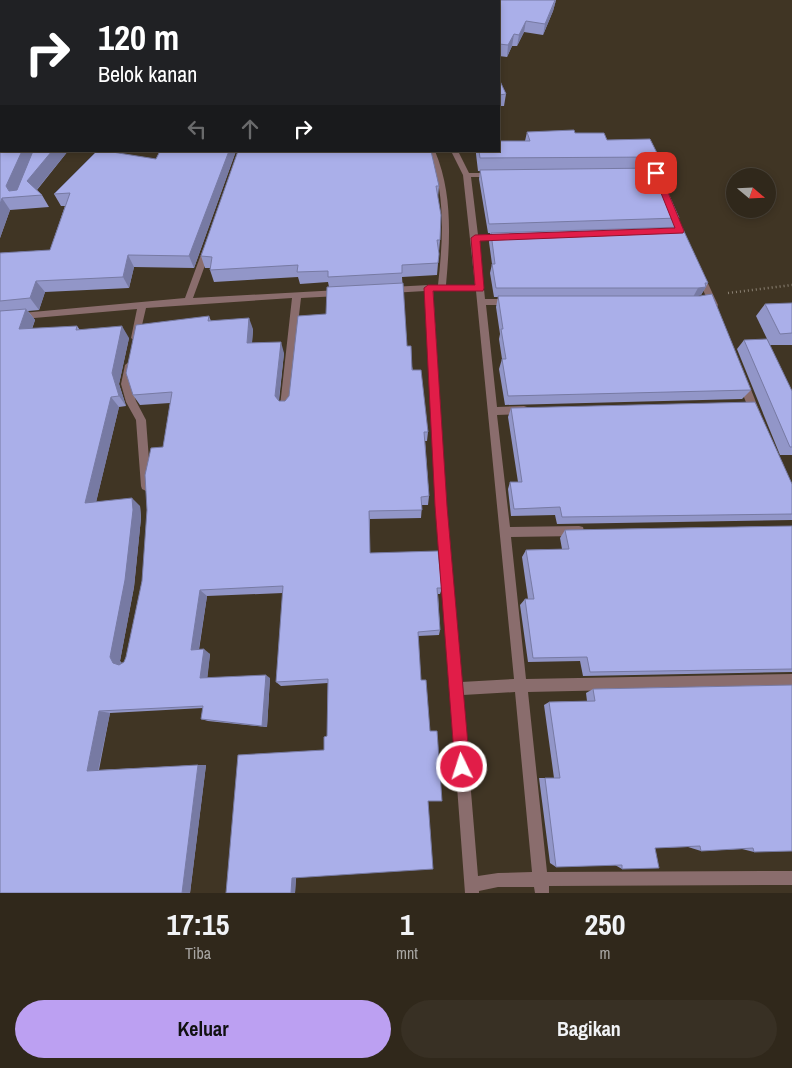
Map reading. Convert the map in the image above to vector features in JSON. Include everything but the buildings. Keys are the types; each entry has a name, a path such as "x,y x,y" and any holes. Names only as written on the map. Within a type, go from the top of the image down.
{"street":[{"path":"432,152 439,166 444,186 446,288"},
{"path":"455,152 467,175 475,238 542,886"},
{"path":"656,173 660,182"},
{"path":"636,174 672,173"},
{"path":"467,175 497,175"},
{"path":"188,301 211,237"},
{"path":"475,238 514,237"},
{"path":"695,264 706,299 718,316"},
{"path":"428,288 441,506 472,889 498,880 524,880 542,886 792,878"},
{"path":"382,291 428,288 480,288"},
{"path":"0,318 188,301 353,292"},
{"path":"285,406 297,295"},
{"path":"481,302 519,302"},
{"path":"142,305 126,384 131,402 141,420 147,499"},
{"path":"738,370 746,406 759,423"},
{"path":"492,411 532,410"},
{"path":"504,532 594,530"},
{"path":"456,689 505,686 792,680"}],"path":[{"path":"706,299 726,293 792,286"}],"route":[{"path":"462,767 441,506 428,288 480,288 475,238 680,231 656,173"}]}
